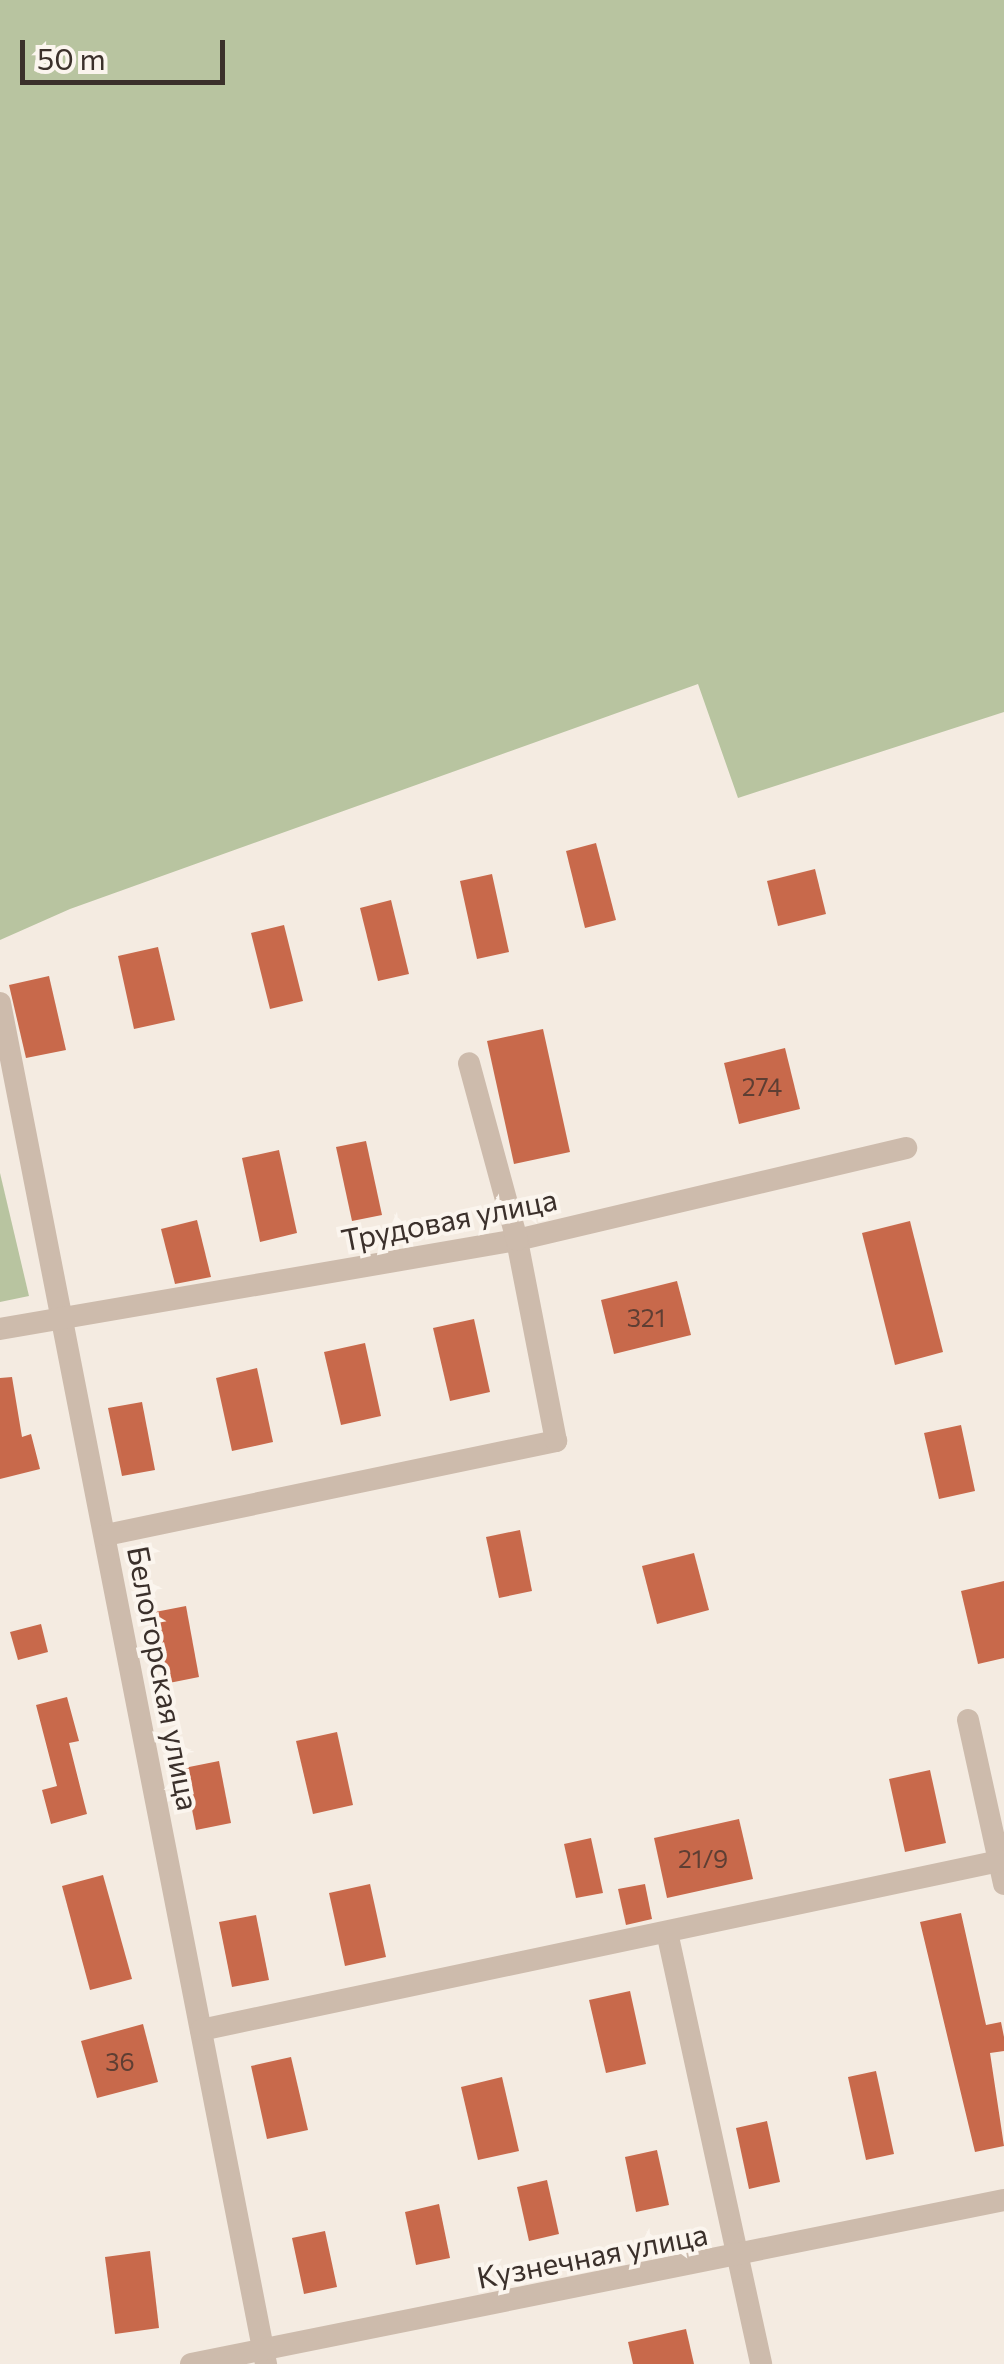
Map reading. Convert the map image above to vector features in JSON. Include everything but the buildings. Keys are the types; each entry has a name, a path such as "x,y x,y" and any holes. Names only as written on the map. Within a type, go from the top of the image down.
{"street":[{"name":"Белогорская улица","path":"0,1003 264,2358"},
{"path":"106,1535 556,1441 517,1240 468,1063"},
{"name":"Трудовая улица","path":"0,1329 517,1240 906,1148"},
{"path":"201,2030 667,1932 1002,1872 968,1720"},
{"path":"667,1932 761,2364"},
{"name":"Кузнечная улица","path":"190,2364 264,2358 1004,2200"}],"green space":[{"path":"0,0 1004,0 1004,712 738,798 698,684 70,909 0,940"},
{"path":"0,1173 29,1296 0,1302"}]}
